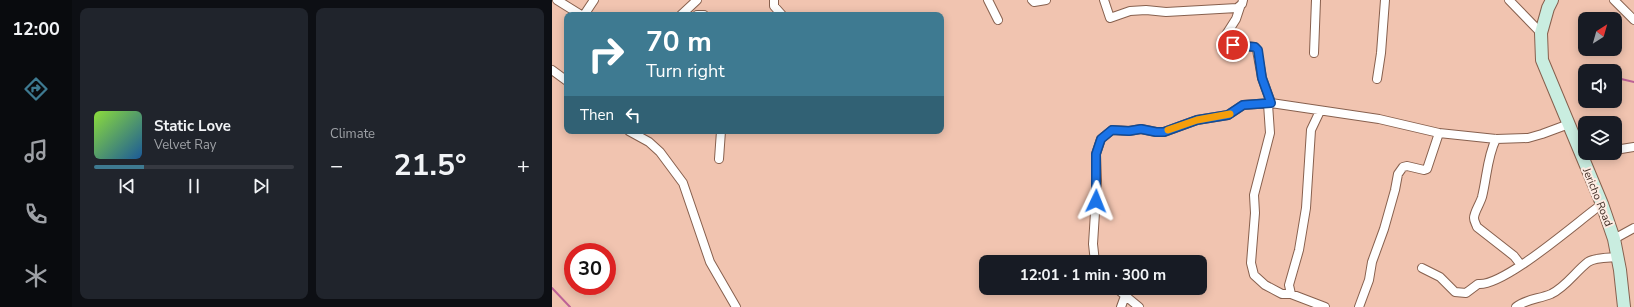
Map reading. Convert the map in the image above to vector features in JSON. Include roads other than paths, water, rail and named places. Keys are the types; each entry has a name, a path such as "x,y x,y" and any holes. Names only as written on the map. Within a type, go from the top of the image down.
{"street":[{"path":"557,0 576,12"},
{"path":"586,12 594,0"},
{"path":"684,12 697,0"},
{"path":"774,0 774,6 779,12"},
{"path":"988,0 998,20"},
{"path":"1032,0 1034,2 1046,0"},
{"path":"1104,0 1110,18 1130,11 1146,10 1166,12 1237,8 1241,3"},
{"path":"1314,53 1316,0"},
{"path":"1377,79 1381,53 1385,0"},
{"path":"1509,0 1540,33"},
{"name":"Jericho Road","path":"1552,0 1540,33 1542,60 1578,148"},
{"path":"1614,0 1634,20"},
{"path":"1241,3 1236,19 1222,41 1226,44 1255,47 1258,50 1262,78 1270,104 1270,133 1254,194 1255,212 1251,263 1254,275 1265,284 1282,294 1291,294 1325,307"},
{"path":"552,70 564,79"},
{"path":"1095,255 1097,181 1096,154 1101,139 1112,130 1129,131 1141,129 1164,132 1197,120 1228,115 1243,105 1270,104 1379,119 1439,132 1496,139 1528,138 1569,124"},
{"path":"1291,294 1289,285 1299,250 1306,208 1311,130 1320,111"},
{"path":"1360,307 1370,280 1372,262 1384,230 1398,174 1403,167 1407,166 1424,170 1427,169 1439,132"},
{"path":"634,134 649,142 660,152 683,183 710,262 736,307"},
{"path":"719,159 721,134"},
{"path":"1496,139 1488,159 1485,185 1480,206 1474,217 1475,223 1477,227 1514,256 1521,265"},
{"path":"1622,149 1634,147"},
{"name":"Jericho Road","path":"1583,160 1602,204 1614,239 1624,307"},
{"path":"1422,268 1440,277 1455,292 1466,293 1478,284 1484,285 1492,282 1521,265 1602,204"},
{"path":"1614,239 1634,228"},
{"path":"1516,307 1521,303 1551,294 1563,286 1589,262 1597,259 1618,258"},
{"path":"1121,307 1125,296 1139,307"}],"waterway":[{"path":"1622,79 1634,82"},
{"path":"552,288 570,307"}]}
